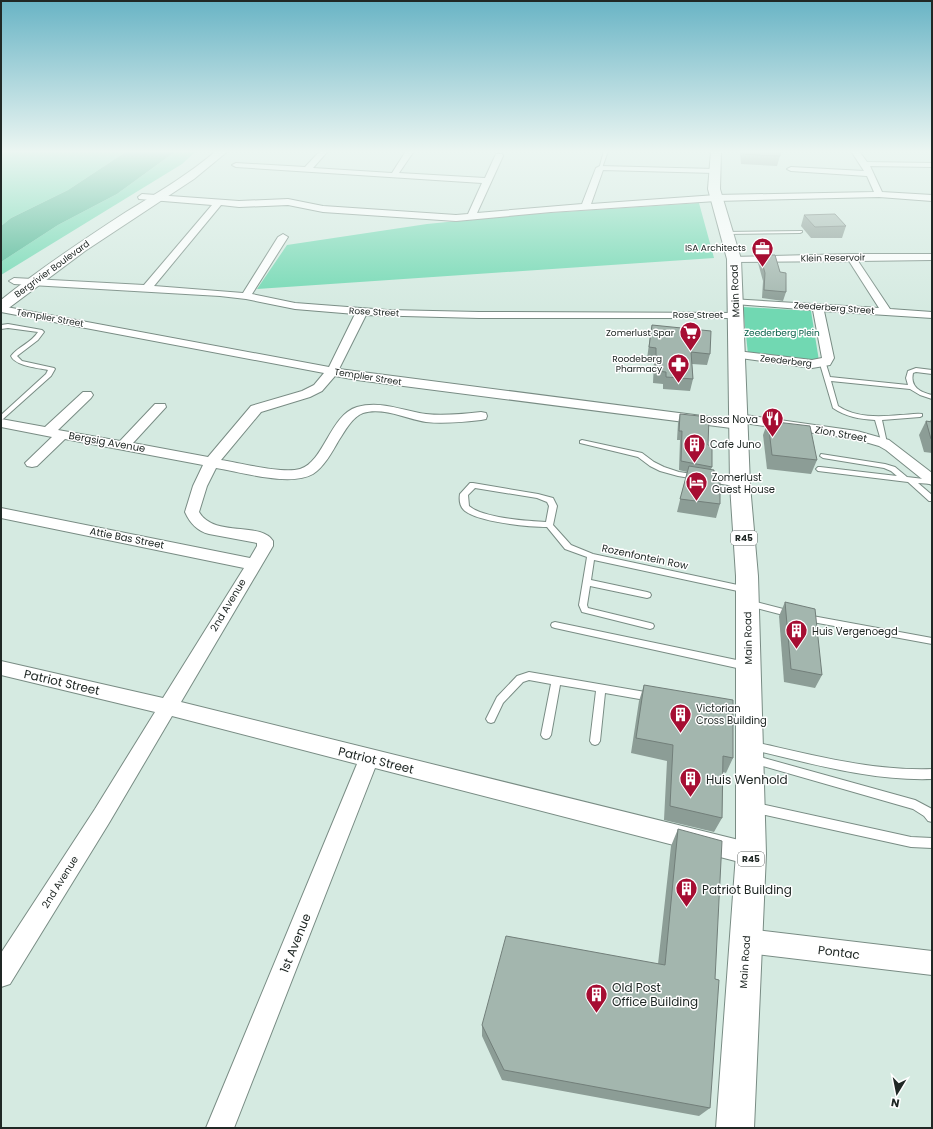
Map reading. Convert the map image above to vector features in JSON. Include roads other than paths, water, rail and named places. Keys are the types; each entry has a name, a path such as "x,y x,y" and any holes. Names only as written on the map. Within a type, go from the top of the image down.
{"main road":[{"name":"Bergrivier Boulevard","path":"1,291 132,204"},
{"name":"Bergrivier Boulevard","path":"1,308 31,282 60,261 149,204"},
{"name":"Main Road","path":"718,204 734,258 740,485 748,597 749,666 743,713 751,752 751,854 735,1128"}],"street":[{"path":"146,289 217,204"},
{"path":"245,204 256,204"},
{"path":"298,204 334,210 436,217 471,217 633,204"},
{"path":"471,217 477,204"},
{"path":"246,296 283,237"},
{"name":"Klein Reservoir","path":"734,258 932,257"},
{"path":"851,258 887,312"},
{"name":"Rose Street","path":"14,281 246,296 295,306 362,312 479,315 736,308"},
{"name":"Zeederberg Street","path":"736,308 818,307 932,315"},
{"name":"Zeederberg","path":"737,355 823,364 828,358 818,307"},
{"name":"Templier Street","path":"1,308 332,372 388,381 739,421"},
{"name":"2nd Avenue","path":"1,975 102,816 265,546 265,540 261,538 209,528 197,522 192,512 200,486 212,462 256,409 306,394 318,388 332,372 362,312"},
{"path":"48,431 87,395"},
{"path":"124,445 160,407"},
{"name":"Bergsig Avenue","path":"1,422 247,469 276,473 297,473 307,471 316,464 348,417 358,411 366,409 391,410 424,417 443,419 481,416"},
{"name":"Zion Street","path":"739,421 857,436 884,443 932,481"},
{"path":"32,463 62,434"},
{"name":"Attie Bas Street","path":"1,513 253,564"},
{"name":"Patriot Street","path":"1,668 168,707 751,854"},
{"name":"1st Avenue","path":"220,1128 369,758"},
{"name":"Pontac","path":"747,941 932,963"}],"lane":[{"path":"726,233 800,232"},
{"path":"1,327 8,326 40,330 41,332 38,337 17,352 14,356 15,359 20,362 52,368 49,375 1,418"},
{"path":"823,364 833,403 838,410 851,415 878,418 920,415"},
{"path":"911,388 908,377 910,372 916,370 932,372"},
{"path":"827,379 911,388 932,397"},
{"path":"878,418 884,443"},
{"path":"582,442 640,455 652,464 678,474 740,485"},
{"path":"823,456 884,466 893,469 932,499"},
{"path":"820,469 909,480 932,481"},
{"path":"473,485 538,496 550,500 553,506 549,525 521,523 476,513 467,509 463,502 464,494 473,485"},
{"name":"Rozenfontein Row","path":"549,525 568,547 591,556 748,597 815,620 932,641"},
{"path":"591,556 583,605 585,610 650,626"},
{"path":"586,582 647,595"},
{"path":"555,625 749,666"},
{"path":"491,719 500,700 520,679 529,676 664,700"},
{"path":"546,735 556,681"},
{"path":"595,741 601,689"},
{"path":"751,752 890,774 932,774"},
{"path":"751,752 916,806 928,812 932,817"},
{"path":"751,807 911,842 932,843"}],"place":[{"name":"ISA Architects","path":"762,268"},
{"name":"Zomerlust Spar","path":"690,352"},
{"name":"Roodeberg Pharmacy","path":"678,384"},
{"name":"Bossa Nova","path":"773,438"},
{"name":"Cafe Juno","path":"694,464"},
{"name":"Zomerlust Guest House","path":"696,502"},
{"name":"Huis Vergenoegd","path":"796,650"},
{"name":"Victorian Cross Building","path":"680,734"},
{"name":"Huis Wenhold","path":"690,798"},
{"name":"Patriot Building","path":"687,908"},
{"name":"Old Post Office Building","path":"597,1014"}],"park label":[{"name":"Zeederberg Plein","path":"782,333"}]}
